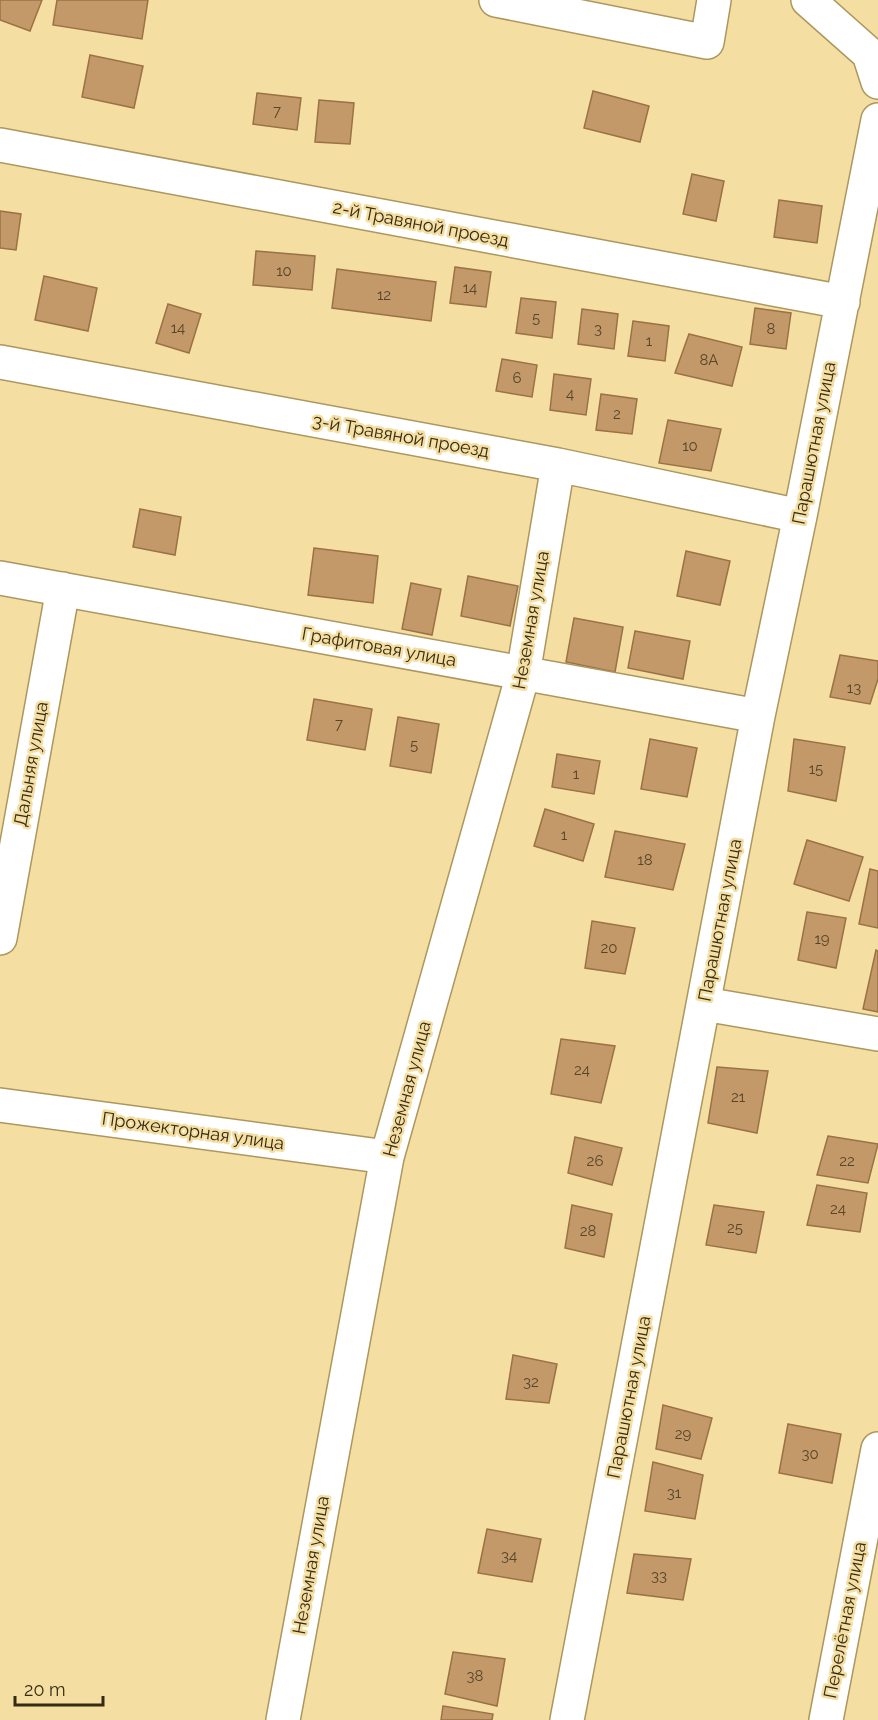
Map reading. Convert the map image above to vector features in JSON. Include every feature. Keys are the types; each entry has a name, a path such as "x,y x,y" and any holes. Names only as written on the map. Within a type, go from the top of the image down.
{"street":[{"path":"496,0 706,42 714,0"},
{"path":"824,4 868,54 878,82"},
{"name":"Парашютная улица","path":"567,1720 758,717 878,120"},
{"name":"2-й Травяной проезд","path":"0,145 843,302"},
{"name":"3-й Травяной проезд","path":"0,362 558,465 800,516"},
{"name":"Неземная улица","path":"283,1720 387,1157 524,674 558,465"},
{"name":"Графитовая улица","path":"0,578 758,717"},
{"name":"Дальняя улица","path":"0,938 63,589"},
{"path":"704,1004 878,1034"},
{"name":"Прожекторная улица","path":"0,1105 387,1157"},
{"name":"Перелётная улица","path":"826,1720 878,1449"}],"building":[{"path":"0,0 42,0 30,31 0,20"},
{"path":"57,0 148,0 142,39 53,25"},
{"path":"90,55 143,66 134,108 82,97"},
{"path":"593,91 649,106 640,142 584,128"},
{"path":"257,93 301,98 297,130 253,124"},
{"path":"319,100 354,103 350,144 315,142"},
{"path":"692,174 724,181 716,221 683,214"},
{"path":"779,200 822,206 817,243 774,237"},
{"path":"0,211 21,214 16,250 0,248"},
{"path":"256,251 315,256 312,290 253,285"},
{"path":"455,267 491,272 486,307 450,303"},
{"path":"337,269 436,282 431,321 332,308"},
{"path":"44,276 97,288 88,331 35,320"},
{"path":"521,298 556,302 552,338 516,333"},
{"path":"168,304 201,314 189,353 156,343"},
{"path":"755,308 791,313 786,349 750,344"},
{"path":"582,309 618,314 614,349 578,344"},
{"path":"633,321 669,326 665,361 628,356"},
{"path":"689,334 742,347 732,386 675,373"},
{"path":"502,359 537,365 532,397 496,391"},
{"path":"554,374 591,379 586,415 550,410"},
{"path":"601,394 637,399 632,434 596,430"},
{"path":"668,420 721,429 711,471 659,463"},
{"path":"140,509 181,517 175,555 133,547"},
{"path":"314,548 378,556 373,603 308,595"},
{"path":"686,551 730,561 720,605 677,596"},
{"path":"468,576 518,586 510,626 461,616"},
{"path":"411,583 441,589 432,635 402,629"},
{"path":"574,618 623,627 615,672 566,662"},
{"path":"635,631 690,641 683,679 628,668"},
{"path":"840,655 878,661 878,679 870,704 830,697"},
{"path":"314,699 372,709 365,750 307,740"},
{"path":"398,717 439,724 431,773 390,766"},
{"path":"650,739 697,748 687,797 641,789"},
{"path":"794,739 845,747 836,801 788,791"},
{"path":"557,754 600,761 594,794 552,787"},
{"path":"545,809 594,824 583,861 534,846"},
{"path":"615,831 685,844 673,890 605,877"},
{"path":"807,840 863,857 849,901 794,884"},
{"path":"870,869 878,871 878,928 859,924"},
{"path":"807,912 846,918 836,968 798,960"},
{"path":"592,921 635,928 625,974 585,968"},
{"path":"876,950 878,951 878,1012 863,1009"},
{"path":"561,1039 615,1046 601,1103 551,1094"},
{"path":"717,1067 768,1071 757,1133 708,1123"},
{"path":"828,1136 878,1144 868,1183 817,1175"},
{"path":"575,1137 622,1148 612,1185 568,1173"},
{"path":"817,1185 867,1193 860,1232 807,1225"},
{"path":"572,1205 612,1214 604,1257 565,1248"},
{"path":"714,1205 764,1212 756,1253 706,1245"},
{"path":"513,1355 557,1364 549,1403 506,1399"},
{"path":"663,1405 712,1418 701,1459 656,1449"},
{"path":"788,1424 841,1434 832,1483 779,1473"},
{"path":"653,1462 703,1475 695,1519 645,1511"},
{"path":"487,1529 541,1539 532,1582 478,1573"},
{"path":"634,1554 691,1559 683,1600 627,1593"},
{"path":"453,1652 505,1659 497,1706 445,1694"},
{"path":"443,1706 493,1714 492,1720 441,1720"}]}
